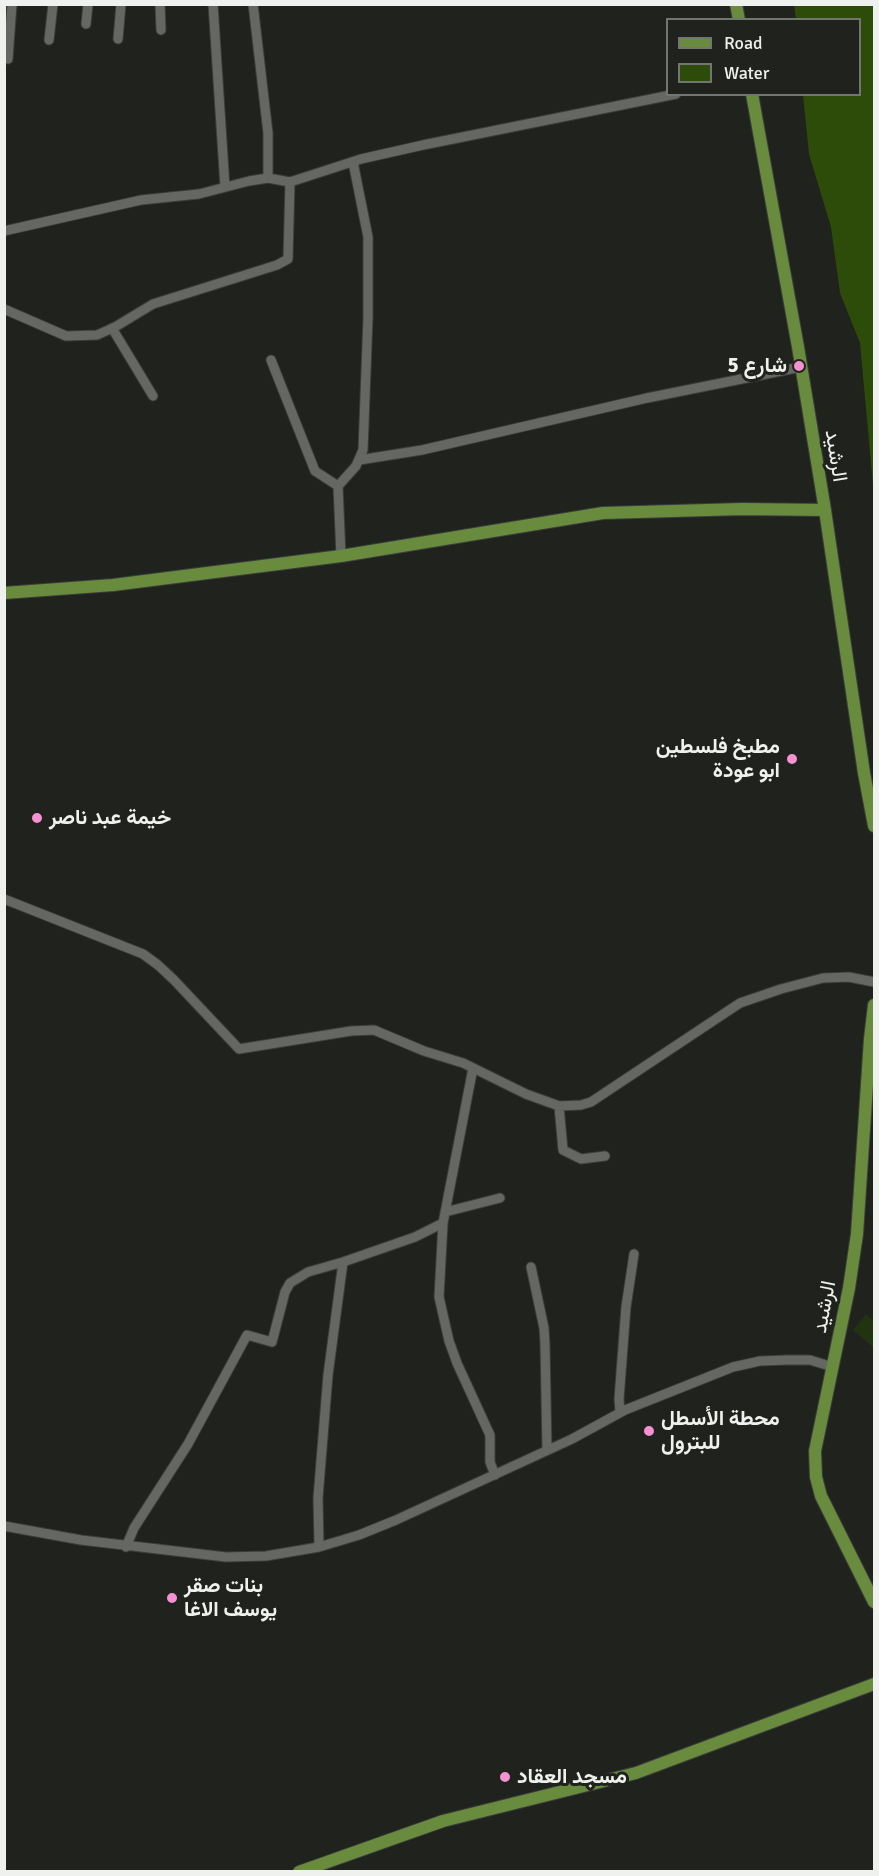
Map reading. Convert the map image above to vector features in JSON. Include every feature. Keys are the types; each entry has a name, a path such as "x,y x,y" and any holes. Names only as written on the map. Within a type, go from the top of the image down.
{"main road":[{"name":"الرشيد","path":"752,96 825,510 874,826"},
{"path":"4,593 113,585 341,556 603,513 742,509 825,510"},
{"name":"الرشيد","path":"874,1005 857,1234 815,1451 816,1477 821,1496 874,1602"},
{"path":"299,1872 443,1821 636,1773 874,1684"}],"street":[{"path":"8,59 12,4"},
{"path":"49,40 53,4"},
{"path":"86,24 88,4"},
{"path":"118,39 121,4"},
{"path":"160,4 161,30"},
{"path":"213,4 225,187"},
{"path":"253,4 268,133 268,178"},
{"path":"4,231 141,200 199,194 268,178 290,182 352,162 423,144 666,96"},
{"path":"341,556 338,486 359,460 363,450 365,408 368,237 352,162"},
{"path":"4,309 66,336 97,335 153,304 277,265 288,259 290,182"},
{"path":"111,328 153,396"},
{"path":"271,360 315,471 338,486"},
{"path":"359,460 422,450 646,398 801,366"},
{"path":"4,899 143,954 158,964 239,1049 351,1031 374,1030 473,1068 526,1094 559,1106 591,1102 740,1003 823,978 849,977 874,982"},
{"path":"473,1068 443,1223 438,1297 457,1363 490,1435 490,1462 495,1475"},
{"path":"559,1106 563,1150 581,1159 605,1156"},
{"path":"445,1212 500,1198"},
{"path":"126,1547 134,1528 188,1444 247,1335 272,1341 285,1292 290,1283 308,1272 415,1237 443,1223"},
{"path":"620,1412 626,1306 634,1254"},
{"path":"319,1547 318,1498 328,1375 343,1262"},
{"path":"531,1267 544,1328 547,1450"},
{"path":"4,1526 126,1547 226,1557 266,1556 319,1547 359,1535 396,1520 547,1450 620,1412 700,1379 749,1363 810,1360 833,1367"}],"shaded area":[{"path":"866,1314 874,1321 874,1348 853,1330"}],"water":[{"path":"794,5 874,5 874,496 860,343 840,293 831,227 809,154 803,96 861,96 861,18 796,18"}],"place":[{"name":"شارع 5","path":"799,366"},
{"name":"مطبخ فلسطين ابو عودة","path":"792,759"},
{"name":"خيمة عبد ناصر","path":"37,818"},
{"name":"محطة الأسطل للبترول","path":"649,1431"},
{"name":"بنات صقر يوسف الاغا","path":"172,1598"},
{"name":"مسجد العقاد","path":"505,1777"}]}
